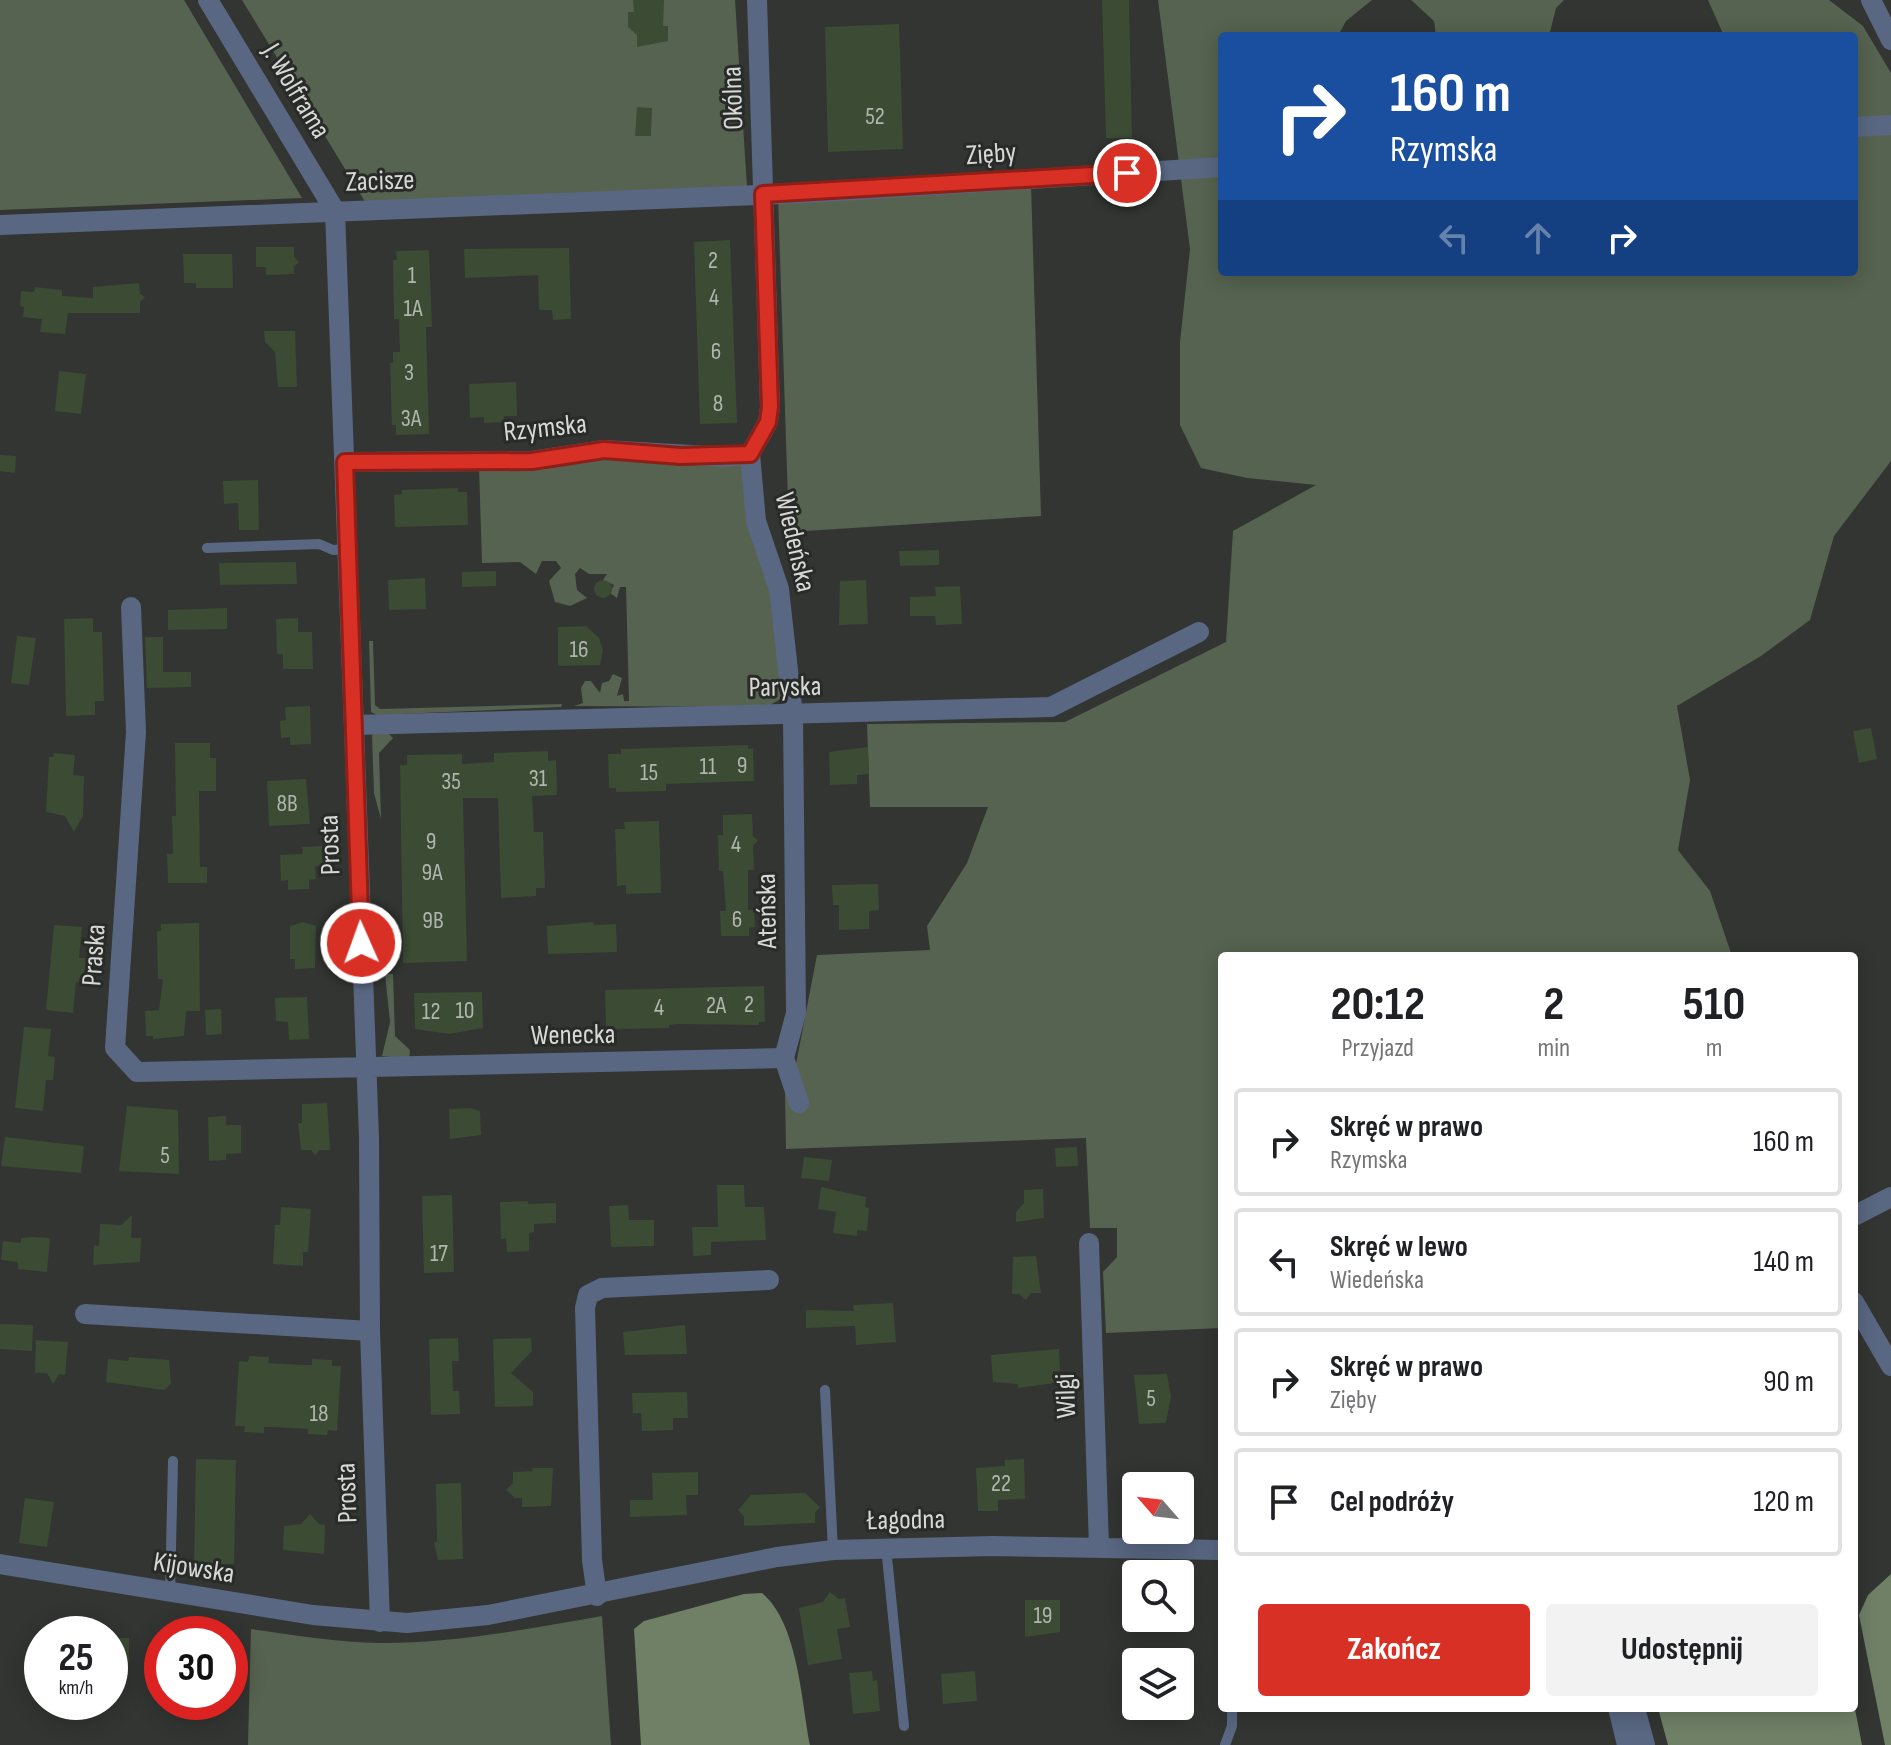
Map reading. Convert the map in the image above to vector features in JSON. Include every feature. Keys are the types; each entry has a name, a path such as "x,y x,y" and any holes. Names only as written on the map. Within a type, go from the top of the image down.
{"street":[{"name":"J. Wolframa","path":"208,0 335,211"},
{"name":"Okólna","path":"757,0 763,194"},
{"path":"1871,0 1891,40"},
{"path":"1858,127 1891,125"},
{"name":"Zięby","path":"763,194 1218,167"},
{"name":"Zacisze","path":"0,225 763,194"},
{"path":"750,454 768,422 770,407 763,194"},
{"name":"Prosta","path":"335,211 369,1138 370,1331 380,1622"},
{"name":"Rzymska","path":"345,462 532,461 604,450 681,456 750,454"},
{"name":"Wiedeńska","path":"750,454 756,521 779,589 793,715"},
{"name":"Praska","path":"131,607 136,732 115,1048 137,1072 365,1068"},
{"name":"Paryska","path":"354,725 1051,707 1199,632"},
{"name":"Ateńska","path":"784,1058 796,1013 793,715"},
{"path":"784,1058 799,1103"},
{"name":"Wenecka","path":"365,1068 784,1058"},
{"path":"1858,1214 1891,1197"},
{"name":"Wilgi","path":"1089,1243 1099,1547"},
{"path":"597,1596 591,1544 585,1308 588,1295 602,1288 769,1280"},
{"path":"1858,1309 1891,1366"},
{"path":"85,1314 370,1331"},
{"name":"Łagodna","path":"380,1622 461,1619 597,1596 777,1557 833,1550 886,1547 1218,1550"},
{"name":"Kijowska","path":"0,1564 170,1593 380,1622"},
{"path":"1619,1712 1627,1745"},
{"path":"1636,1712 1645,1745"}],"lane":[{"path":"207,548 319,544 333,550 347,549"},
{"path":"825,1390 833,1550"},
{"path":"170,1593 173,1461"},
{"path":"886,1547 904,1726"},
{"path":"1225,1745 1232,1726 1232,1712"}],"shaded area":[{"path":"0,0 184,0 302,198 0,210"},
{"path":"242,0 735,0 747,187 367,205"},
{"path":"1158,0 1372,0 1346,21 1340,32 1218,32 1218,276 1858,276 1858,32 1722,32 1708,0 1829,0 1863,26 1891,73 1891,461 1834,536 1810,620 1761,656 1677,706 1690,780 1678,850 1710,891 1731,952 1218,952 1218,1328 1106,1333 1103,1272 1117,1257 1117,1228 1090,1228 1086,1138 786,1149 785,1094 796,1064 817,955 930,950 927,926 967,863 988,807 870,807 867,724 1065,722 1226,642 1233,531 1316,485 1247,478 1201,468 1180,425 1180,342 1190,249"},
{"path":"1411,0 1564,0 1556,8 1550,32 1435,32 1434,21"},
{"path":"1031,184 1041,516 789,532 778,197"},
{"path":"585,457 741,465 745,469 790,687 781,699 766,707 574,706 583,703 581,688 585,681 591,681 600,693 602,683 609,681 613,674 622,678 617,696 623,694 624,701 629,701 626,587 620,587 617,598 610,593 614,585 603,580 607,574 589,574 580,568 575,574 577,590 587,598 570,606 555,602 549,581 561,568 556,561 542,561 536,574 520,562 482,563 479,467"},
{"path":"369,641 373,641 375,705 380,709 562,704 561,707 377,715 371,712"},
{"path":"387,732 393,738 379,753 381,819 374,793 372,735"},
{"path":"385,974 393,974 395,1036 410,1050 409,1059 382,1056 390,1022"},
{"path":"1891,1574 1891,1745 1885,1745 1859,1615 1868,1595"},
{"path":"762,1593 774,1606 791,1642 810,1745 641,1745 634,1629 644,1621 744,1594"},
{"path":"602,1616 611,1745 248,1745 251,1629 348,1641 437,1641"},
{"path":"1659,1712 1856,1712 1862,1745 1668,1745"}],"building":[{"path":"633,0 664,0 663,26 668,26 668,41 637,47 637,35 628,27 628,12 634,12"},
{"path":"1102,0 1129,0 1132,138 1106,138"},
{"path":"899,24 903,149 828,152 825,27"},
{"path":"637,107 652,108 651,136 635,136"},
{"path":"730,240 737,423 700,424 694,242"},
{"path":"256,247 294,247 294,257 299,262 294,267 294,274 266,275 266,267 256,267"},
{"path":"569,248 571,319 553,320 552,310 539,310 538,275 465,278 464,249"},
{"path":"429,250 432,327 426,327 429,434 396,435 396,425 392,425 390,363 393,363 393,352 400,352 399,319 394,319 393,260 397,260 396,251"},
{"path":"183,254 232,254 233,288 196,288 196,283 184,283"},
{"path":"139,283 140,294 145,297 140,302 140,313 68,313 65,334 40,332 42,319 23,317 24,307 20,306 21,291 34,292 35,287 62,290 62,296 93,298 93,287"},
{"path":"264,331 295,331 297,387 278,387 275,352 265,342"},
{"path":"59,371 86,374 81,414 55,411"},
{"path":"516,382 517,416 504,416 504,422 484,423 484,417 470,418 469,384"},
{"path":"0,455 16,456 15,473 0,471"},
{"path":"258,480 259,530 239,530 238,503 224,504 223,481"},
{"path":"458,488 458,492 467,492 468,525 395,527 394,495 402,494 402,490"},
{"path":"939,550 939,565 900,566 899,551"},
{"path":"296,562 297,584 220,585 219,563"},
{"path":"496,571 496,586 462,587 462,572"},
{"path":"425,578 426,609 389,610 388,580"},
{"path":"599,580 607,580 612,589 610,596 599,598 594,593 594,585"},
{"path":"866,580 868,624 839,625 840,581"},
{"path":"960,586 962,624 936,625 935,616 910,616 910,597 936,596 935,587"},
{"path":"227,608 227,629 168,630 168,610"},
{"path":"93,618 93,632 102,632 104,701 95,701 95,715 66,716 64,619"},
{"path":"298,618 298,632 312,632 313,669 283,669 283,654 277,654 276,619"},
{"path":"586,626 599,638 603,650 600,665 558,666 558,627"},
{"path":"17,636 36,638 29,685 11,683"},
{"path":"145,637 163,637 163,672 191,672 191,687 147,688"},
{"path":"310,706 311,744 290,745 290,737 281,738 280,721 286,720 285,707"},
{"path":"1871,728 1877,759 1859,763 1853,731"},
{"path":"175,743 210,743 210,758 216,758 216,791 199,791 200,867 207,867 207,883 168,883 167,854 173,854 172,816 176,816"},
{"path":"748,745 748,749 753,748 754,781 666,784 666,791 616,792 616,788 609,788 608,754 621,754 621,749"},
{"path":"868,747 869,774 857,775 857,784 830,785 829,752"},
{"path":"548,751 548,761 556,760 557,795 532,796 534,832 543,832 545,888 536,888 536,896 501,898 498,798 463,798 467,961 403,963 400,765 407,765 407,755 462,754 462,764 494,762 494,753"},
{"path":"54,753 75,755 73,775 84,776 83,816 74,832 65,816 46,812 49,757 53,757"},
{"path":"306,779 310,824 269,826 267,781"},
{"path":"752,814 753,836 758,840 753,846 754,870 748,870 748,910 754,910 755,927 749,928 749,936 721,936 720,911 726,911 723,871 719,871 718,835 723,835 723,815"},
{"path":"659,821 661,893 626,894 626,885 617,886 615,829 625,829 624,822"},
{"path":"322,846 323,866 315,866 316,879 309,880 309,889 288,890 288,880 281,881 280,855 303,854 302,847"},
{"path":"878,884 879,910 869,911 869,929 839,930 839,905 833,905 832,885"},
{"path":"303,922 316,926 315,968 295,969 295,959 290,959 290,926"},
{"path":"593,922 594,925 616,924 617,952 548,954 547,926"},
{"path":"199,923 200,1011 186,1011 184,1036 153,1039 153,1036 146,1036 145,1011 159,1010 163,979 158,979 157,931 161,931 161,924"},
{"path":"54,925 82,927 79,958 86,958 83,983 76,982 73,1013 46,1010"},
{"path":"764,986 765,1022 759,1022 759,1025 677,1024 669,1025 669,1028 614,1029 614,1026 606,1026 605,990"},
{"path":"482,992 483,1028 449,1034 415,1029 414,993"},
{"path":"307,997 309,1039 289,1040 288,1022 276,1021 275,998"},
{"path":"221,1009 222,1034 206,1035 205,1010"},
{"path":"24,1027 51,1029 48,1056 55,1057 53,1080 46,1080 43,1111 15,1108"},
{"path":"327,1103 330,1150 320,1150 315,1155 311,1150 301,1150 298,1123 302,1123 302,1104"},
{"path":"127,1106 178,1110 179,1174 119,1171"},
{"path":"449,1109 480,1111 481,1135 450,1139"},
{"path":"226,1116 226,1125 241,1125 241,1153 226,1154 226,1160 209,1161 208,1117"},
{"path":"5,1137 84,1146 81,1173 1,1166"},
{"path":"1077,1147 1078,1166 1056,1167 1055,1148"},
{"path":"804,1157 832,1160 829,1181 801,1178"},
{"path":"717,1185 744,1185 745,1207 764,1207 766,1240 711,1242 711,1255 693,1256 692,1227 718,1227"},
{"path":"821,1187 866,1197 865,1207 869,1208 867,1231 857,1230 857,1236 833,1233 836,1212 818,1209"},
{"path":"1043,1189 1044,1218 1016,1222 1016,1212 1024,1203 1024,1190"},
{"path":"452,1195 454,1272 424,1273 422,1196"},
{"path":"528,1201 528,1204 556,1203 556,1223 534,1224 534,1232 529,1233 529,1251 507,1252 506,1238 501,1239 500,1202"},
{"path":"628,1205 629,1220 654,1220 654,1246 611,1247 609,1206"},
{"path":"281,1207 311,1209 308,1252 303,1252 303,1266 273,1264 275,1225 280,1225"},
{"path":"132,1215 131,1238 141,1238 140,1262 93,1265 94,1245 99,1246 100,1224 121,1225"},
{"path":"21,1238 50,1238 47,1272 18,1269 18,1262 1,1260 3,1241 21,1243"},
{"path":"1036,1256 1041,1293 1031,1293 1026,1300 1019,1294 1012,1294 1013,1257"},
{"path":"893,1303 896,1342 856,1345 855,1326 806,1328 806,1310 854,1311 853,1305"},
{"path":"0,1324 33,1325 32,1351 0,1349"},
{"path":"685,1325 687,1354 625,1355 623,1332"},
{"path":"458,1338 459,1361 452,1361 453,1391 459,1391 460,1414 431,1415 429,1339"},
{"path":"531,1338 532,1351 511,1373 533,1392 533,1406 495,1407 493,1339"},
{"path":"36,1340 68,1342 65,1375 59,1374 53,1384 47,1373 35,1373"},
{"path":"1059,1349 1060,1371 1053,1371 1054,1383 1018,1388 1018,1384 993,1382 991,1355"},
{"path":"249,1356 269,1357 268,1363 302,1365 312,1365 312,1359 332,1360 332,1366 341,1366 337,1431 328,1430 327,1435 308,1434 308,1429 264,1427 264,1433 244,1432 245,1426 235,1426 239,1361 248,1362"},
{"path":"129,1357 169,1360 171,1384 164,1390 106,1382 108,1359 128,1361"},
{"path":"1167,1374 1171,1397 1166,1423 1139,1424 1134,1375"},
{"path":"687,1392 688,1418 673,1418 673,1430 642,1431 641,1413 633,1413 632,1393"},
{"path":"196,1459 236,1460 234,1564 194,1564"},
{"path":"1024,1459 1025,1499 998,1500 998,1511 978,1511 976,1468 1005,1466 1005,1460"},
{"path":"532,1468 553,1468 551,1506 522,1507 522,1498 515,1498 506,1490 513,1483 513,1472 533,1471"},
{"path":"698,1472 698,1495 686,1495 687,1515 630,1517 630,1500 653,1500 652,1473"},
{"path":"461,1483 463,1559 438,1560 434,1542 437,1542 436,1484"},
{"path":"805,1493 820,1507 815,1513 815,1523 744,1526 744,1516 738,1510 751,1495"},
{"path":"25,1498 54,1502 47,1547 19,1543"},
{"path":"310,1514 319,1524 325,1525 324,1554 283,1550 284,1526 301,1524"},
{"path":"830,1592 839,1599 845,1598 850,1627 837,1629 842,1659 808,1665 799,1608 823,1602"},
{"path":"1025,1600 1060,1600 1060,1632 1025,1637"},
{"path":"872,1671 873,1681 877,1680 880,1711 853,1714 849,1673"},
{"path":"975,1671 977,1701 943,1704 941,1674"}],"route":[{"path":"361,943 345,462 532,461 604,450 681,456 750,454 761,440 770,407 763,194 1127,173"}]}
